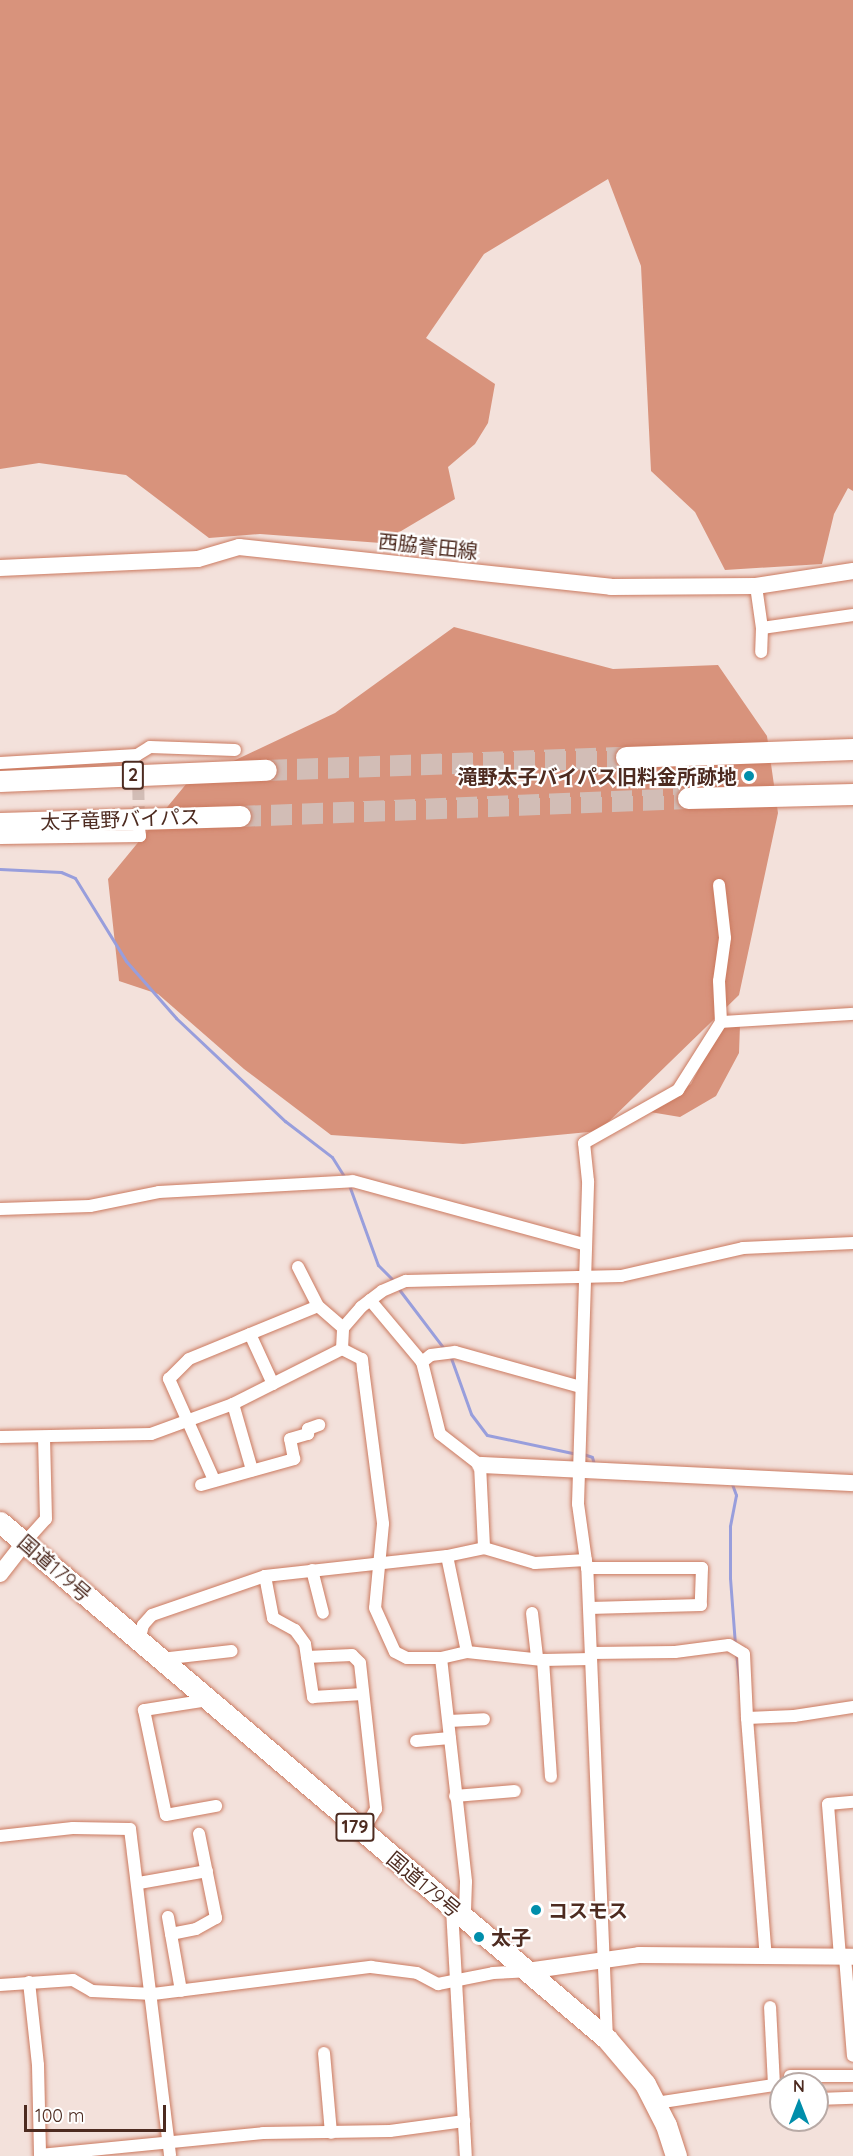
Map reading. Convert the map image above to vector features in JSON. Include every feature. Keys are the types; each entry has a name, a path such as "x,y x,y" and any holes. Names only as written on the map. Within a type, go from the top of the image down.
{"highway":[{"path":"626,757 853,750"},
{"name":"2","path":"0,781 266,770"},
{"path":"687,798 853,794"},
{"name":"太子竜野バイパス","path":"0,822 240,816"},
{"name":"国道179号","path":"0,1522 607,2039 635,2069 656,2103 676,2156"}],"main road":[{"name":"西脇誉田線","path":"0,568 198,559 239,547 611,587 756,586 853,571"},
{"path":"480,1465 853,1483"},
{"path":"0,1574 25,1542"},
{"path":"527,1971 639,1955 846,1957"}],"street":[{"path":"756,586 762,628 761,652"},
{"path":"762,628 853,615"},
{"path":"0,763 137,761 150,747 235,750"},
{"path":"0,838 140,832"},
{"path":"607,2039 587,1564 578,1504 583,1244 588,1180 584,1143 678,1090 721,1022 719,981 725,938 718,885"},
{"path":"721,1022 853,1014"},
{"path":"0,1209 90,1206 159,1192 353,1181 583,1244"},
{"path":"342,1349 343,1328 370,1300 394,1285 414,1280 621,1276 743,1248 853,1243"},
{"path":"298,1267 318,1306 343,1328"},
{"path":"370,1300 422,1362 440,1434 480,1465 483,1548"},
{"path":"214,1480 169,1379 189,1359 318,1306"},
{"path":"250,1334 273,1384"},
{"path":"0,1437 151,1434 233,1404 342,1349"},
{"path":"342,1349 362,1359 383,1524 375,1608 395,1652 407,1658 441,1658 467,1652 540,1658 675,1652 729,1645 744,1654 766,1957"},
{"path":"422,1362 431,1355 455,1352 580,1387"},
{"path":"233,1404 252,1470"},
{"path":"201,1485 294,1460 290,1439 308,1434 308,1429 319,1425"},
{"path":"25,1542 47,1512 44,1437"},
{"path":"139,1641 142,1625 152,1615 265,1576 379,1561 447,1556 483,1548 535,1563 702,1568 701,1605 589,1608"},
{"path":"447,1556 467,1652"},
{"path":"312,1570 323,1613"},
{"path":"265,1576 273,1618 298,1634 307,1657 313,1697 363,1694"},
{"path":"532,1613 540,1658 551,1777"},
{"path":"159,1659 232,1651"},
{"path":"307,1657 357,1657 376,1809 362,1832"},
{"path":"441,1658 466,1882 458,1914 457,1982 466,2156"},
{"path":"208,1700 144,1710 166,1815 216,1806"},
{"path":"747,1718 794,1716 853,1707"},
{"path":"449,1721 484,1719"},
{"path":"416,1741 450,1738"},
{"path":"455,1796 515,1791"},
{"path":"853,1802 828,1804 846,1957 853,2055"},
{"path":"0,1836 125,1827 130,1829 153,1994 170,2156"},
{"path":"171,1934 196,1929 216,1918 199,1834"},
{"path":"139,1883 207,1871"},
{"path":"168,1917 181,1991"},
{"path":"0,1985 73,1980 99,1993 153,1994 371,1967 417,1973 438,1984 493,1973 527,1971"},
{"path":"29,1982 38,2065 40,2155 262,2133 390,2131 464,2121"},
{"path":"656,2103 774,2085 770,2007"},
{"path":"324,2053 331,2133"},
{"path":"829,2076 853,2076"},
{"path":"829,2099 853,2098"}],"shaded area":[{"path":"0,0 853,0 853,491 848,488 834,514 822,564 725,570 695,512 651,471 641,266 608,179 484,254 426,338 495,384 488,423 475,444 448,467 455,499 381,543 260,534 209,538 126,475 39,463 0,469"},
{"path":"454,627 613,669 718,665 767,736 778,813 739,995 599,1131 463,1144 331,1135 244,1069 158,994 119,981 108,879 187,783 335,713"},
{"path":"722,1024 740,1025 739,1053 716,1096 680,1117 650,1112 691,1084"}],"waterway":[{"path":"0,869 61,872 75,878 126,961 176,1018 285,1121 332,1157 346,1179"},
{"path":"349,1185 378,1265 395,1282"},
{"path":"398,1288 445,1350"},
{"path":"451,1358 471,1414 487,1435 577,1454"},
{"path":"583,1454 592,1457 594,1464"},
{"path":"732,1484 736,1495 730,1526 730,1578 735,1644"},
{"path":"736,1653 740,1686"}],"tunnel":[{"path":"266,770 626,757"},
{"path":"138,770 139,825"},
{"path":"240,816 688,798"}],"place":[{"name":"滝野太子バイパス旧料金所跡地","path":"749,776"},
{"name":"コスモス","path":"536,1910"},
{"name":"太子","path":"479,1937"}]}
